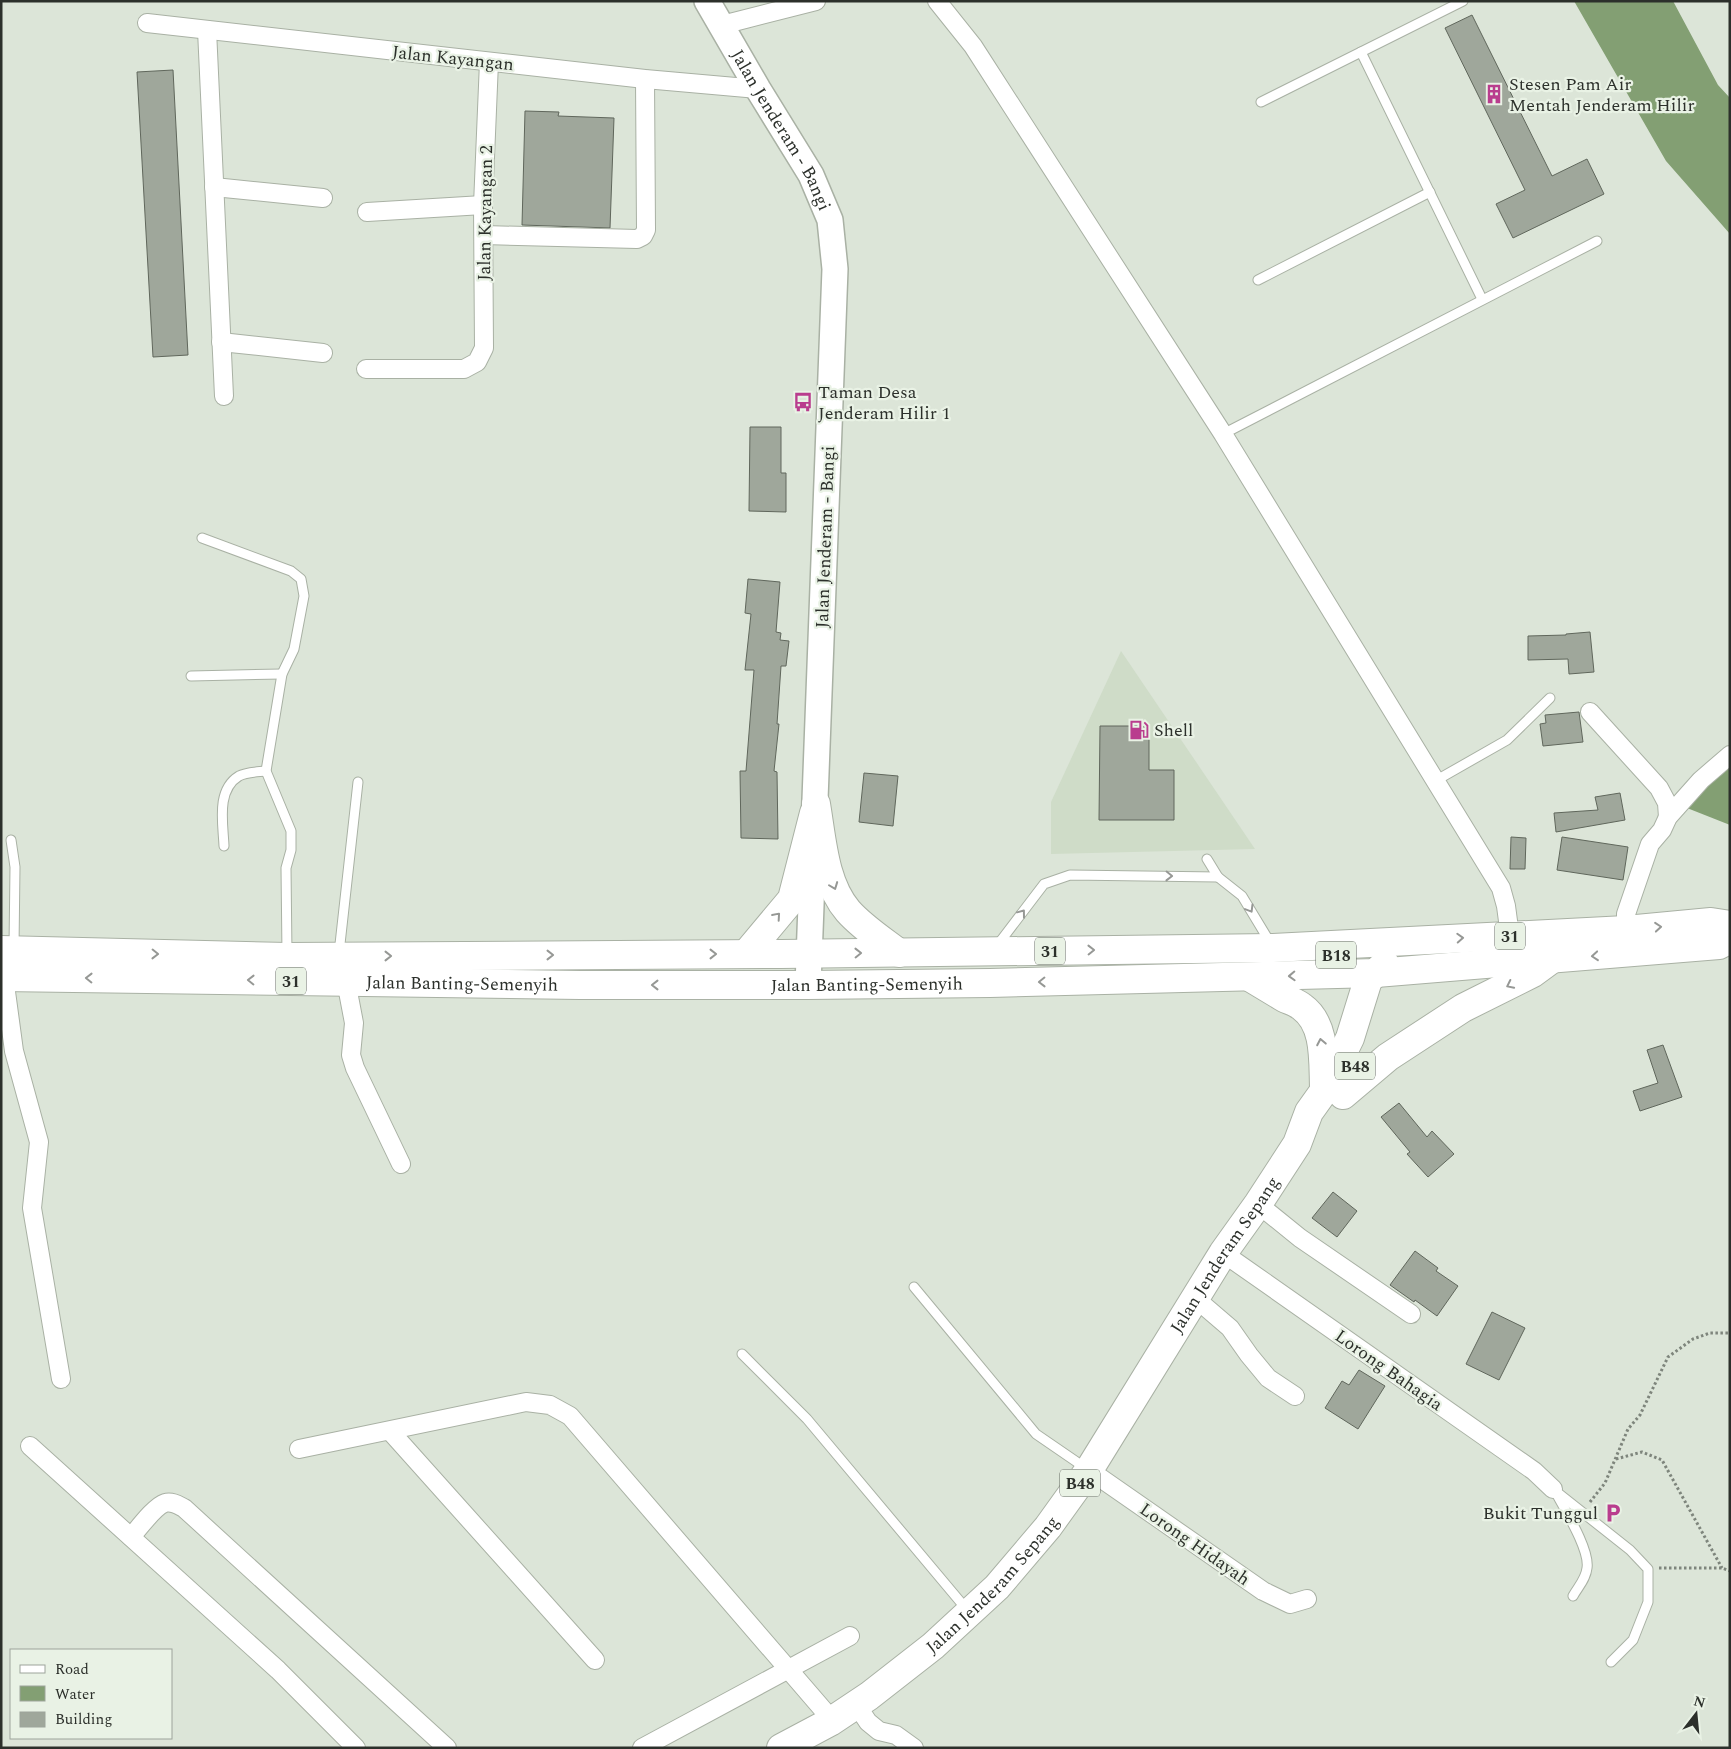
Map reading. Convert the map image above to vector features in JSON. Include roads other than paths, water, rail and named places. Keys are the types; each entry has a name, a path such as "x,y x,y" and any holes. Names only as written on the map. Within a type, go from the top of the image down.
{"main road":[{"name":"Jalan Jenderam - Bangi","path":"707,1 811,175 830,220 835,269 808,985"},
{"path":"816,804 827,864 836,891 848,910 899,953"},
{"path":"746,954 792,899 816,804"},
{"name":"Jalan Banting-Semenyih","path":"5,963 287,957 342,969 746,954 1281,948 1626,930 1711,922 1730,925"},
{"name":"Jalan Banting-Semenyih","path":"5,963 342,969 808,985 1251,978 1376,973 1720,945 1730,939"},
{"name":"B18","path":"1281,948 1320,954 1353,956 1363,960 1376,973 1398,951 1421,940"},
{"path":"1251,978 1302,1007 1312,1018 1319,1033 1334,1093 1463,1008 1533,973 1551,959"},
{"name":"B48","path":"1334,1093 1368,980 1376,973"},
{"name":"Jalan Jenderam Sepang","path":"781,1748 832,1720 856,1704 933,1646 997,1587 1048,1527 1089,1470 1223,1254 1297,1144 1309,1112 1334,1093"}],"street":[{"path":"722,25 816,1"},
{"path":"937,1 973,46 1223,434 1501,888 1506,906 1510,936"},
{"name":"Jalan Kayangan","path":"147,23 646,80 758,89"},
{"path":"207,30 224,396"},
{"name":"Jalan Kayangan 2","path":"366,369 464,369 477,362 484,348 483,205 489,62"},
{"path":"484,235 637,239 643,236 646,230 646,80"},
{"path":"214,187 323,198"},
{"path":"367,212 483,205"},
{"path":"221,342 322,353"},
{"path":"1590,712 1659,788 1667,803 1668,817"},
{"path":"1626,930 1626,914 1650,844 1662,830 1668,817 1701,780 1730,755"},
{"path":"5,963 14,1051 39,1142 32,1208 61,1379"},
{"path":"342,969 354,1022 351,1054 353,1062 401,1164"},
{"path":"1258,1204 1300,1238 1411,1314"},
{"name":"Lorong Bahagia","path":"1223,1254 1534,1471 1553,1489"},
{"path":"1195,1298 1230,1328 1249,1356 1268,1378 1295,1396"},
{"path":"299,1449 526,1402 550,1405 570,1416 832,1720"},
{"path":"390,1431 596,1660"},
{"path":"30,1446 278,1670 356,1748"},
{"name":"Lorong Hidayah","path":"1089,1470 1263,1591 1290,1604 1307,1599"},
{"path":"131,1537 166,1502 174,1503 184,1508 447,1748"},
{"path":"642,1748 850,1636"},
{"path":"856,1704 868,1722 880,1731 896,1736 914,1748"}],"lane":[{"path":"1261,102 1463,1"},
{"path":"1361,52 1482,299"},
{"path":"1258,280 1430,192"},
{"path":"1223,434 1597,241"},
{"path":"202,538 291,572 301,579 304,596 294,649 282,674 266,772 291,831 291,850 286,868 287,957"},
{"path":"191,676 282,674"},
{"path":"1435,781 1508,740 1550,698"},
{"path":"224,846 222,801 228,785 240,774 266,772"},
{"path":"342,969 358,782"},
{"path":"5,963 15,867 11,840"},
{"path":"1207,859 1218,877 1242,896 1281,948"},
{"path":"993,952 1044,884 1070,875 1218,877"},
{"path":"914,1288 1036,1434 1089,1470"},
{"path":"742,1354 807,1419 969,1612"},
{"path":"1553,1489 1630,1550 1648,1569 1648,1602 1639,1625 1633,1640 1611,1662"},
{"path":"1553,1489 1585,1552 1588,1566 1585,1576 1573,1596"}],"water":[{"path":"1574,1 1673,1 1718,85 1730,98 1730,234 1666,161"},
{"path":"1730,761 1730,825 1687,808"}],"place":[{"name":"Stesen Pam Air Mentah Jenderam Hilir","path":"1494,94"},
{"name":"Taman Desa Jenderam Hilir 1","path":"803,402"},
{"name":"Shell","path":"1139,730"},
{"name":"Bukit Tunggul","path":"1613,1513"}]}
